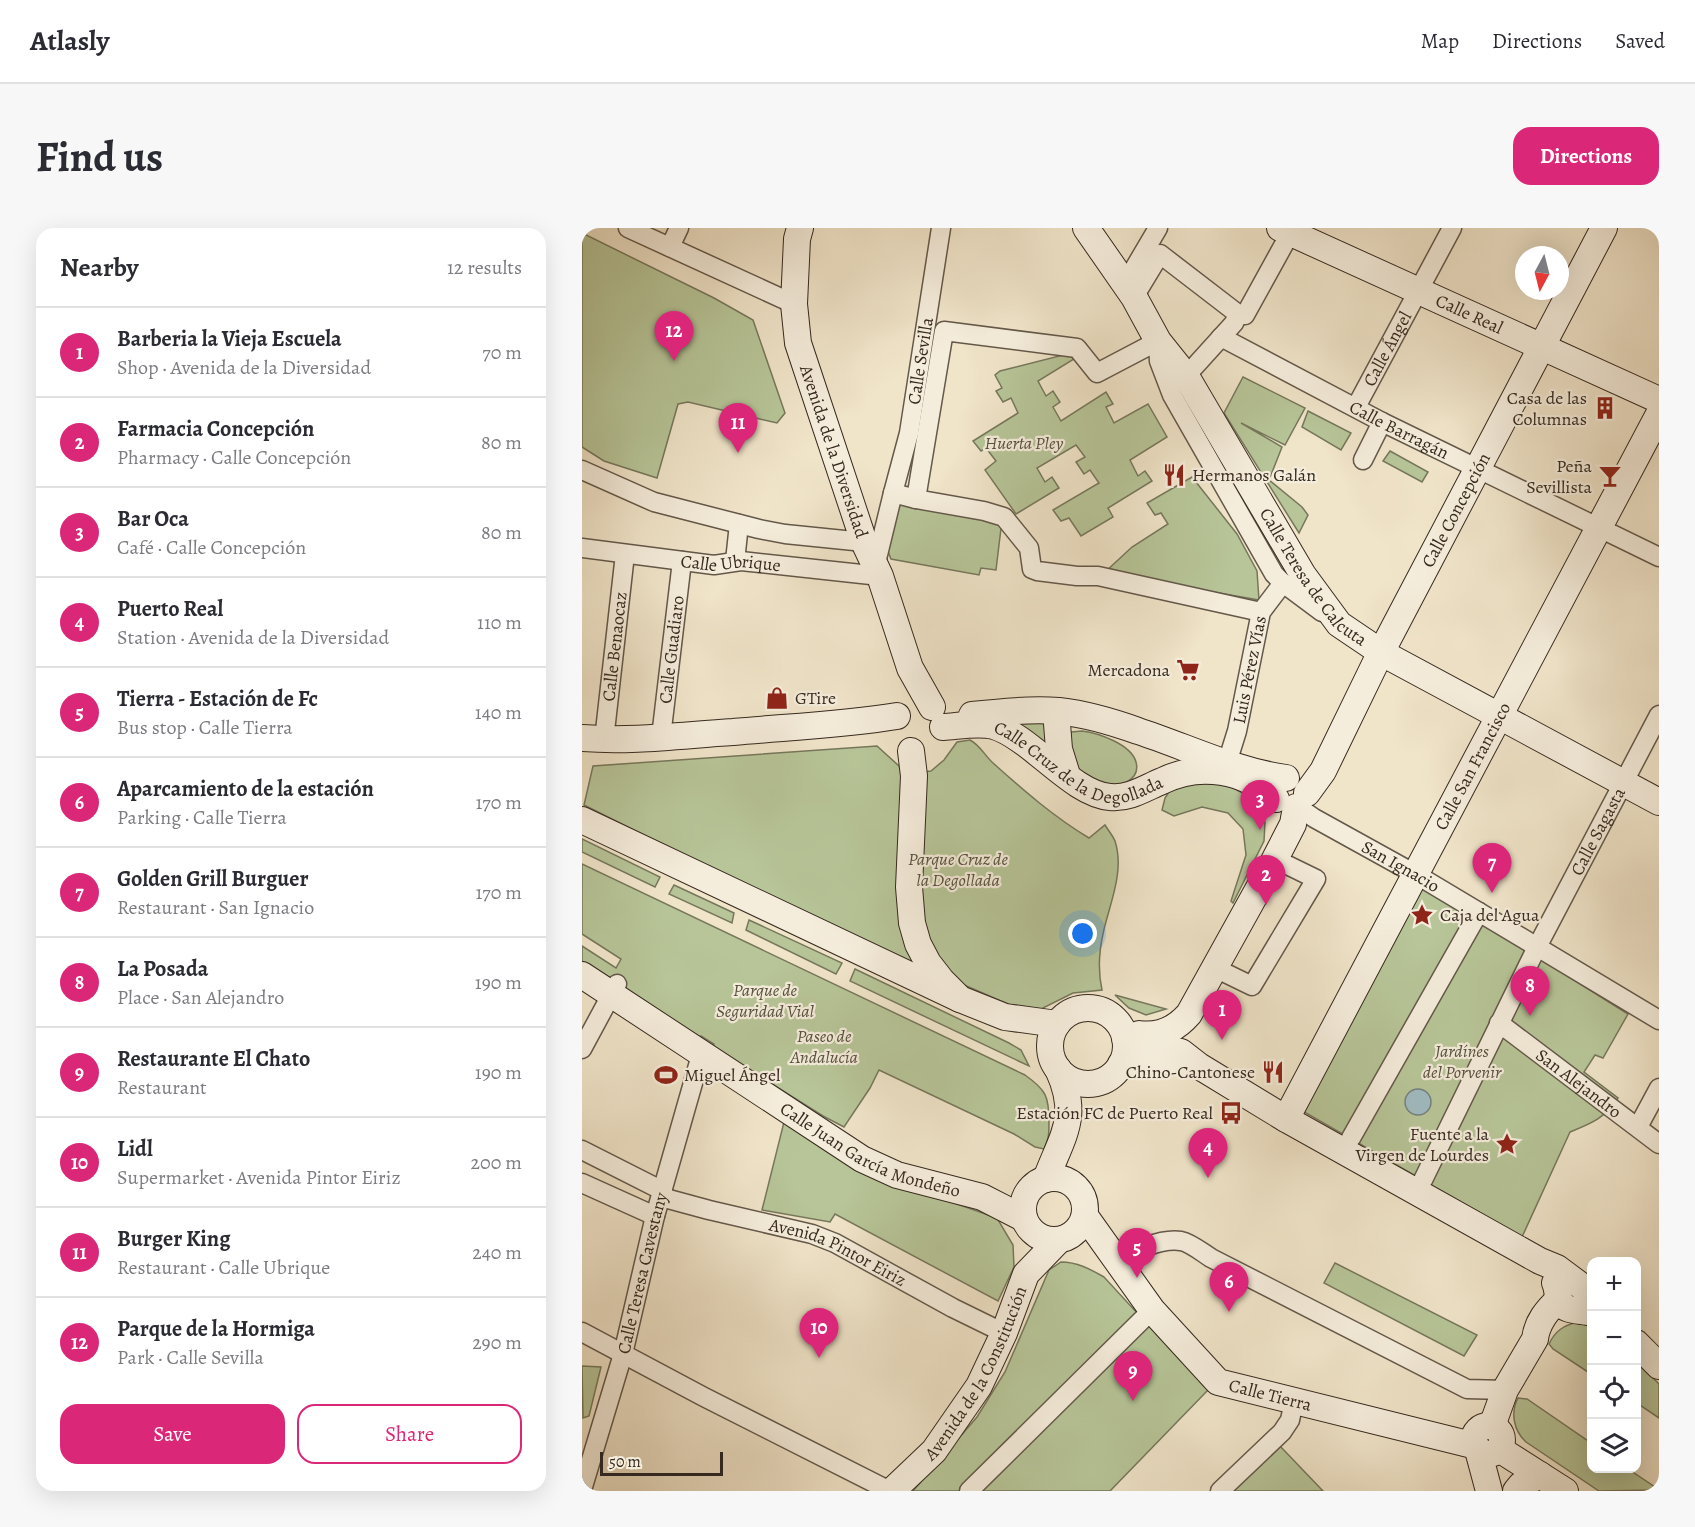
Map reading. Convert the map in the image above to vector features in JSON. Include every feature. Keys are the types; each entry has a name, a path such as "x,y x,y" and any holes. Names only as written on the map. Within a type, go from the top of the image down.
{"street":[{"path":"628,228 794,304"},
{"path":"669,248 679,228"},
{"name":"Avenida de la Diversidad","path":"800,228 797,239 794,304 801,353 864,542 877,572 910,668 919,726 914,776 909,887 912,923 918,944 928,963 942,981 960,999 1005,1017"},
{"name":"Calle Sevilla","path":"893,493 909,433 941,228"},
{"name":"Calle Teresa de Calcuta","path":"1086,228 1130,290 1158,340 1186,376 1303,575 1340,624 1382,653 1499,718 1659,802"},
{"path":"1130,290 1154,250 1158,228"},
{"name":"Calle Ángel","path":"1356,407 1452,228"},
{"name":"Calle Concepción","path":"1288,797 1323,771 1382,653 1604,228"},
{"path":"1154,250 1238,314 1245,315 1288,230"},
{"name":"Calle Real","path":"1288,230 1659,400"},
{"path":"1186,376 1233,323 1238,314"},
{"path":"916,499 944,331 1077,348 1097,373 1158,340 1159,361 1172,395 1268,564 1283,583 1340,624"},
{"name":"Calle Barragán","path":"1221,337 1382,422 1659,557"},
{"name":"Calle San Francisco","path":"1286,1119 1659,414"},
{"path":"1363,460 1382,422"},
{"name":"Calle Ubrique","path":"582,470 654,502 739,524 785,534 864,542"},
{"path":"877,572 893,493 1004,517 1029,548 1032,569 1037,571 1098,576 1261,612"},
{"path":"735,561 739,524"},
{"name":"Calle Ubrique","path":"582,548 719,565 735,561 877,572"},
{"name":"Calle Benaocaz","path":"590,742 626,554"},
{"name":"Calle Guadiaro","path":"661,737 682,561"},
{"name":"Luis Pérez Vías","path":"1227,763 1237,731 1261,612 1283,583"},
{"name":"Calle Cruz de la Degollada","path":"919,726 1027,710 1056,711 1121,726 1257,774 1288,797"},
{"path":"1056,711 1059,749 1067,775"},
{"name":"Calle Sagasta","path":"1423,1180 1498,1023 1659,715"},
{"path":"590,742 868,721 919,726"},
{"name":"Calle Cruz de la Degollada","path":"919,726 983,725 996,727 1009,733 1099,795 1118,798 1143,791 1185,772 1211,769 1250,780 1288,797"},
{"path":"1123,1034 1164,1033 1177,1027 1189,1014 1275,859 1280,823 1288,797"},
{"name":"San Ignacio","path":"1288,797 1314,818 1417,875 1659,1020"},
{"path":"582,820 960,999"},
{"path":"1215,968 1252,986 1316,879 1275,859"},
{"path":"1351,1138 1479,912"},
{"name":"Calle Juan García Mondeño","path":"582,975 614,989 701,1055 862,1159 897,1175 982,1197 1027,1215"},
{"path":"582,1048 614,989"},
{"path":"1005,1017 1038,1042 1055,1063 1070,1079 1085,1084 1109,1077 1121,1064 1125,1054 1123,1034 1112,1017 1093,1008 1072,1011 1057,1024 1050,1040 1055,1063 1069,1100 1068,1125 1046,1179"},
{"path":"1189,1014 1185,1037 1186,1046 1196,1063"},
{"path":"1005,1017 1057,1024"},
{"name":"San Alejandro","path":"1498,1023 1659,1144"},
{"path":"1123,1034 1181,1052 1286,1119 1540,1261 1541,1267 1557,1287 1576,1299 1543,1317 1536,1329 1535,1339 1504,1390 1488,1445 1489,1491"},
{"name":"Calle Teresa Cavestany","path":"582,1491 616,1350 701,1055"},
{"path":"1121,1064 1142,1061 1196,1063"},
{"path":"1061,1240 1074,1234 1081,1226 1085,1216 1084,1198 1079,1190 1071,1157 1072,1138 1081,1103 1093,1083"},
{"path":"1638,1127 1659,1088"},
{"name":"Avenida Pintor Eiriz","path":"582,1150 662,1194 742,1219 812,1234 835,1243 953,1308 1004,1333"},
{"path":"1079,1190 1064,1179 1046,1179 1034,1185 1027,1215 1040,1238 1061,1240 1117,1262 1139,1249 1183,1241 1211,1258 1467,1389 1504,1390"},
{"path":"582,1183 655,1216"},
{"name":"Avenida de la Constitución","path":"891,1491 934,1451 979,1386 1004,1333 1026,1274 1027,1215"},
{"name":"Calle Tierra","path":"1085,1216 1152,1310 1218,1382 1488,1445 1565,1491"},
{"name":"Avenida de la Constitución","path":"1026,1274 1061,1240"},
{"path":"969,1491 1152,1310"},
{"path":"582,1332 704,1397 891,1491"},
{"path":"1641,1348 1659,1366"},
{"path":"1220,1491 1282,1432 1290,1420 1294,1401"},
{"path":"1488,1445 1506,1491"},
{"path":"1516,1491 1521,1485 1540,1475"}],"green space":[{"path":"582,233 714,298 753,320 785,413 777,423 688,402 678,404 657,478 604,461 582,447"},
{"name":"Huerta Pley","path":"1067,354 1074,359 1038,381 1046,396 1053,391 1060,402 1053,407 1061,421 1106,392 1113,404 1106,407 1114,423 1148,404 1167,437 1130,460 1138,476 1145,471 1152,481 1108,508 1113,517 1081,536 1069,518 1061,521 1053,510 1099,483 1090,470 1084,474 1076,462 1085,457 1076,445 1037,468 1045,482 1052,477 1059,488 1016,514 985,470 996,461 986,448 981,451 973,441 1018,413 1011,398 1003,402 996,391 1002,388 995,375 1000,371"},
{"path":"1243,377 1305,408 1285,445 1241,423 1282,447 1269,480 1302,507 1308,515 1299,533 1224,413"},
{"path":"1308,411 1351,433 1341,450 1302,427"},
{"path":"1390,451 1428,472 1422,482 1383,461"},
{"path":"1192,477 1237,534 1257,571 1259,600 1104,573 1132,547 1168,524 1161,513 1155,515 1147,503"},
{"path":"896,501 1002,520 996,570 981,568 979,575 891,559 885,544"},
{"path":"1048,718 1054,757 995,719"},
{"path":"1082,731 1113,740 1128,750 1136,762 1137,769 1132,778 1122,784 1110,786 1079,772 1065,737 1071,732"},
{"name":"Parque Cruz de la Degollada","path":"970,740 1016,783 1063,821 1089,838 1105,825 1114,839 1118,853 1118,865 1101,948 1102,990 1073,993 1031,1014 803,915 584,805 593,766 877,746 899,766 902,774 931,771 944,760 957,742"},
{"path":"1213,776 1251,798 1265,822 1264,841 1233,903 1231,901 1246,855 1243,829 1228,813 1202,807 1174,816 1162,810 1165,798 1171,789"},
{"path":"582,839 660,877 655,887 582,852"},
{"name":"Paseo de Andalucía","path":"582,864 1025,1075 1038,1085 1047,1100 1049,1133 1044,1149 1035,1147 1014,1134 879,1070 844,1127 823,1116 582,961 582,946 616,968 621,959 582,934"},
{"name":"Jardínes del Porvenir","path":"1420,883 1628,1014 1603,1058 1595,1055 1584,1072 1618,1098 1597,1119 1570,1132 1522,1237 1299,1109"},
{"path":"674,885 734,913 732,923 669,894"},
{"path":"749,920 842,963 836,974 746,930"},
{"path":"855,969 1009,1043 1021,1050 1029,1066 850,981"},
{"path":"1115,995 1166,1009 1146,1015 1129,1008"},
{"path":"784,1122 920,1191 997,1218 1013,1245 1014,1267 998,1301 835,1214 830,1222 762,1210"},
{"path":"1061,1262 1078,1265 1104,1277 1208,1390 1110,1491 913,1491 977,1417 1005,1372 1049,1270"},
{"path":"1335,1263 1477,1335 1464,1356 1324,1283"},
{"path":"1578,1322 1587,1323 1587,1371 1549,1344 1560,1329"},
{"path":"582,1366 601,1367 589,1416 583,1418"},
{"path":"1641,1366 1659,1384 1659,1418 1641,1406"},
{"path":"1518,1398 1527,1399 1587,1440 1587,1473 1634,1473 1656,1490 1599,1491 1522,1438 1515,1422"},
{"path":"1279,1445 1323,1491 1232,1491"}],"water":[{"path":"1418,1089 1427,1093 1431,1102 1427,1111 1418,1115 1409,1111 1405,1102 1409,1093"}],"place":[{"name":"Parque de la Hormiga","path":"674,361"},
{"name":"Casa de las Columnas","path":"1605,408"},
{"name":"Burger King","path":"738,453"},
{"name":"Hermanos Galán","path":"1174,475"},
{"name":"Peña Sevillista","path":"1610,476"},
{"name":"Mercadona","path":"1188,670"},
{"name":"GTire","path":"777,698"},
{"name":"Bar Oca","path":"1260,830"},
{"name":"Golden Grill Burguer","path":"1492,893"},
{"name":"Farmacia Concepción","path":"1266,905"},
{"name":"Caja del Agua","path":"1422,915"},
{"name":"La Posada","path":"1530,1016"},
{"name":"Barberia la Vieja Escuela","path":"1222,1040"},
{"name":"Chino-Cantonese","path":"1273,1072"},
{"name":"Miguel Ángel","path":"666,1075"},
{"name":"Estación FC de Puerto Real","path":"1231,1113"},
{"name":"Fuente a la Virgen de Lourdes","path":"1507,1144"},
{"name":"Puerto Real","path":"1208,1178"},
{"name":"Tierra - Estación de Fc","path":"1137,1278"},
{"name":"Aparcamiento de la estación","path":"1229,1312"},
{"name":"Lidl","path":"819,1358"},
{"name":"Restaurante El Chato","path":"1133,1401"}],"park label":[{"name":"Parque de Seguridad Vial","path":"765,1000"}]}
